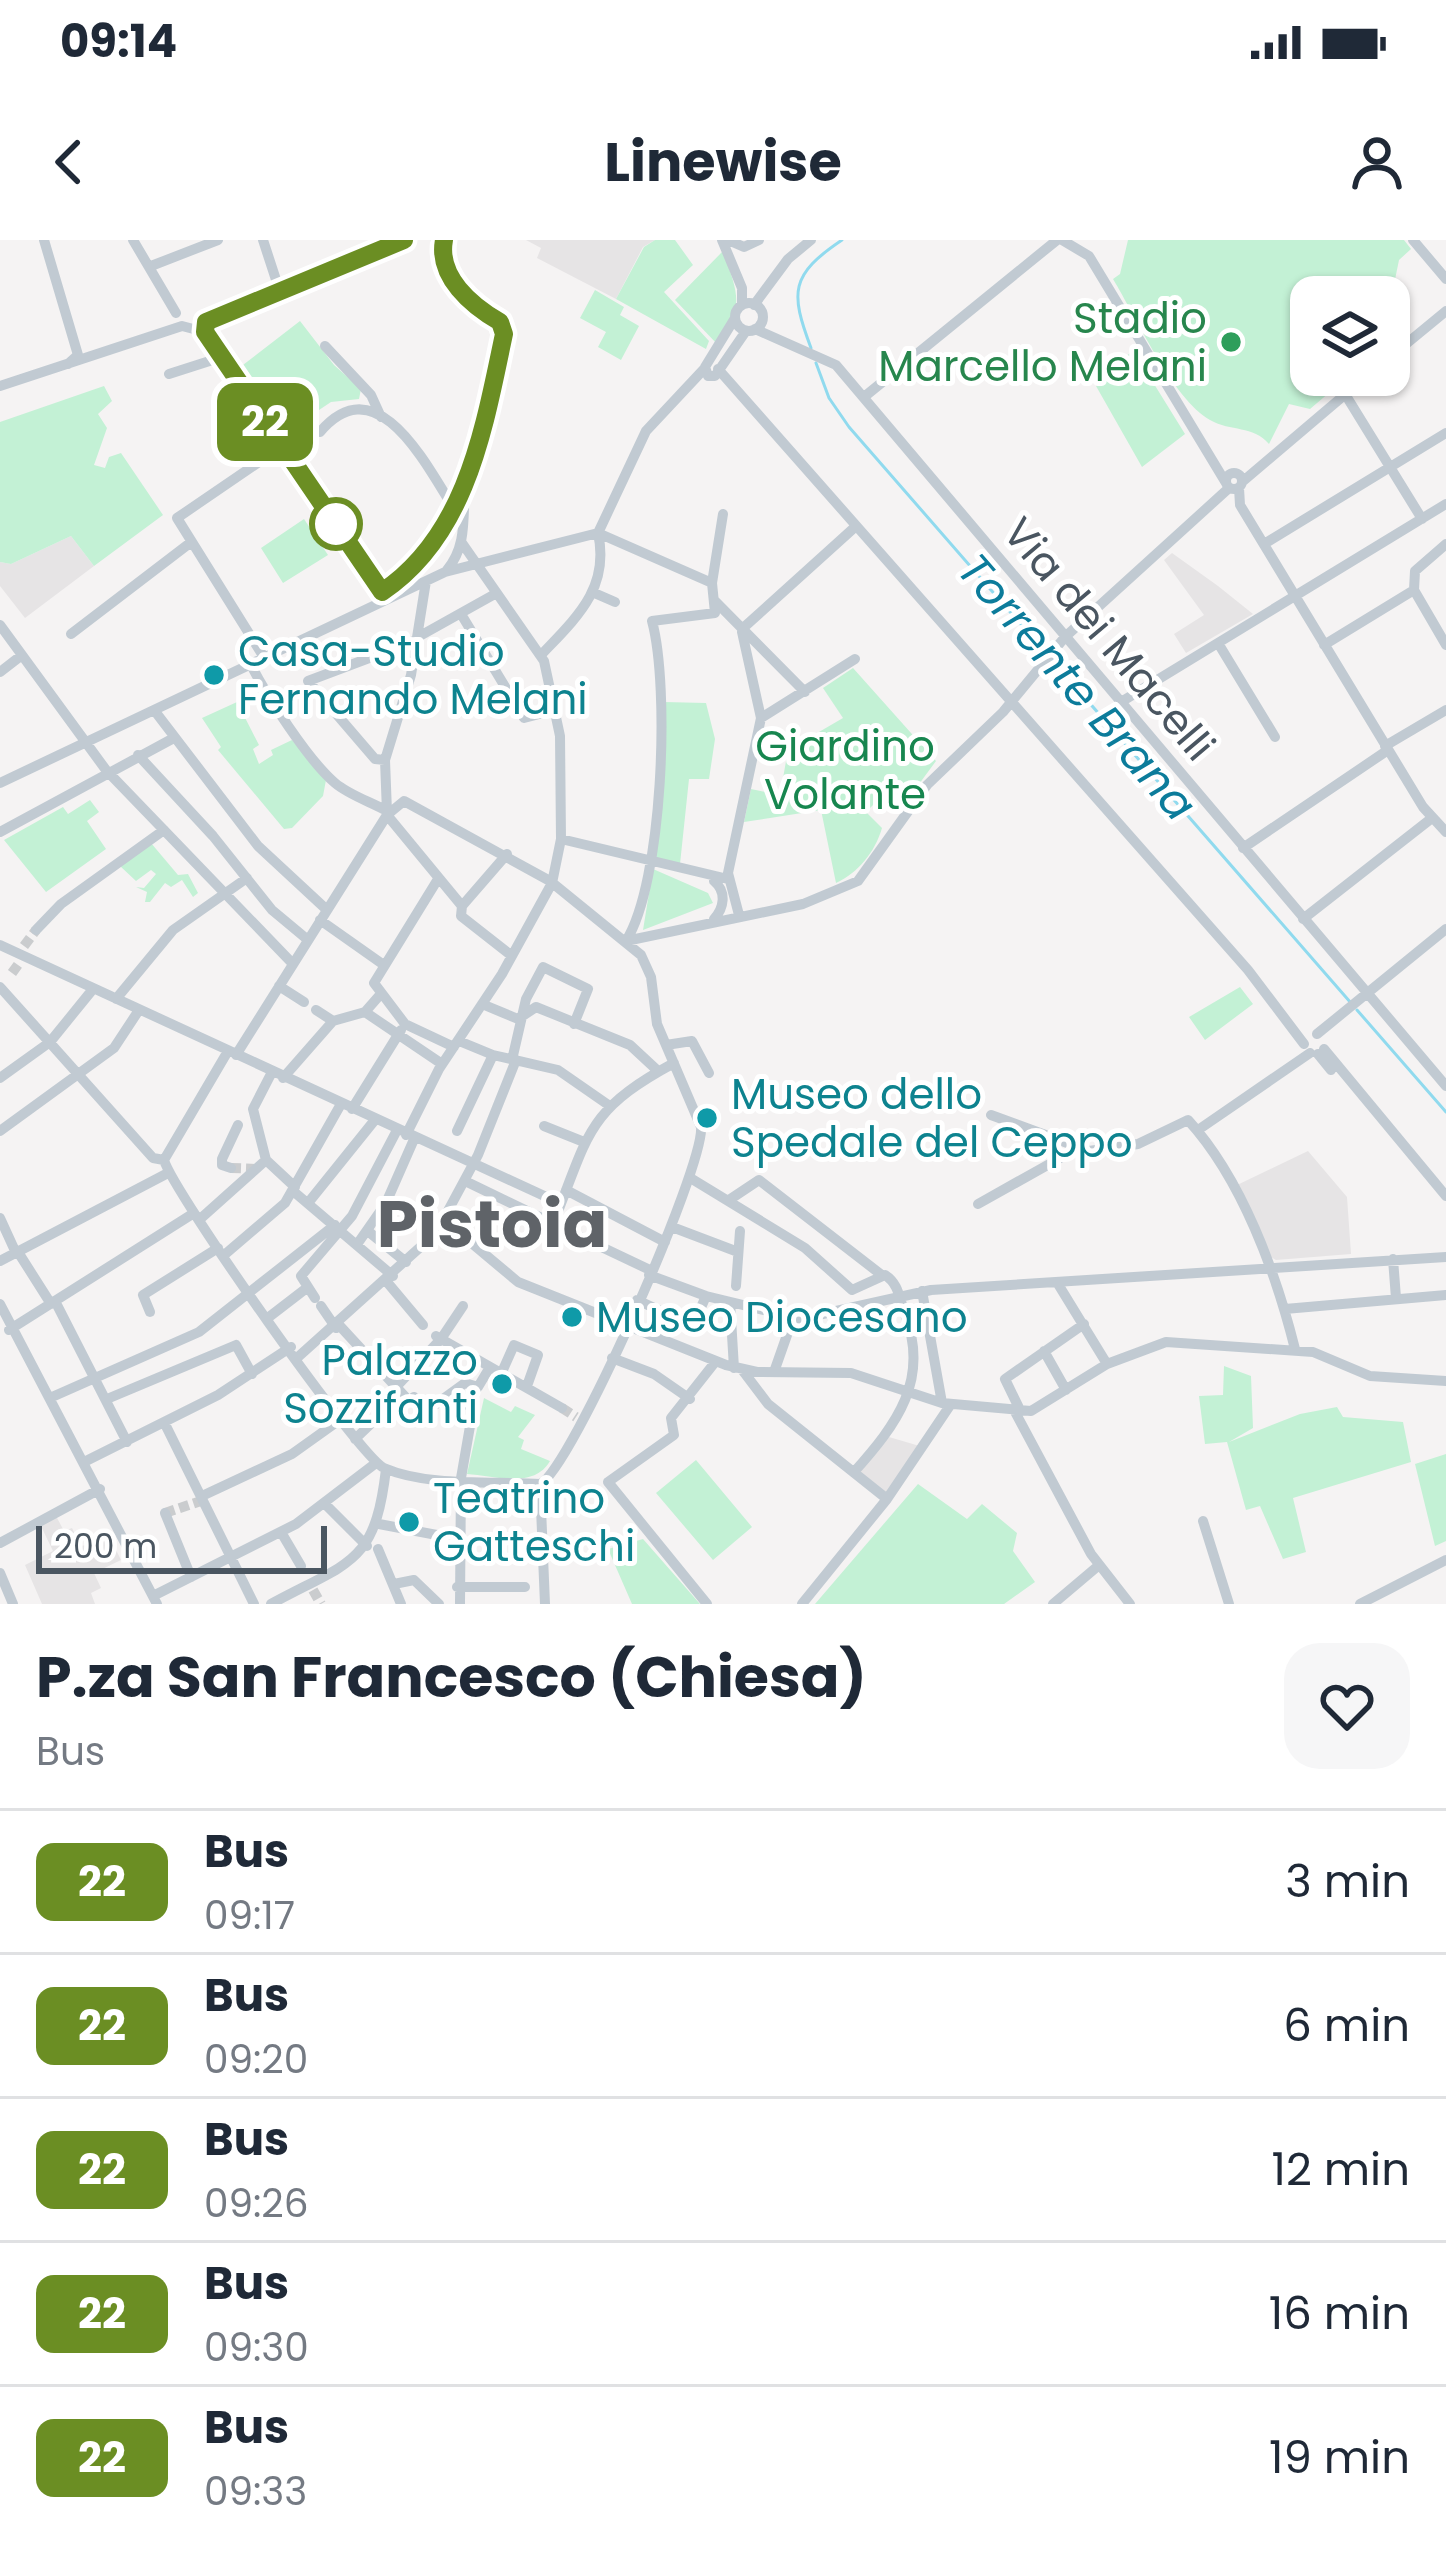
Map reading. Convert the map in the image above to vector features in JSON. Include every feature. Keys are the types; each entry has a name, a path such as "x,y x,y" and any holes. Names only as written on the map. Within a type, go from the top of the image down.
{"street":[{"path":"44,240 78,355"},
{"path":"133,240 176,313"},
{"path":"151,266 218,240"},
{"path":"263,240 279,289"},
{"path":"205,332 210,316 404,240"},
{"path":"725,240 744,247 759,240"},
{"path":"542,655 592,592 604,562 598,533 642,437 762,316 748,305 725,240"},
{"path":"712,371 735,318 788,259 812,240"},
{"path":"864,397 1060,240 1084,242 1211,455 1234,483 1240,505 1387,748 1446,832"},
{"path":"1413,240 1446,279"},
{"path":"440,243 470,304 504,329 485,423 467,472 462,543 445,572"},
{"path":"1410,341 1446,311"},
{"path":"735,318 751,330"},
{"path":"0,386 182,326 205,332 282,449 306,473"},
{"name":"Via dei Macelli","path":"751,330 827,358 864,397 1061,641 1121,702 1364,998 1444,1079"},
{"path":"326,346 368,391 381,417 420,451 464,522"},
{"path":"78,355 92,358"},
{"path":"65,366 78,355"},
{"path":"169,374 222,357"},
{"path":"712,371 756,414 1446,1196"},
{"path":"626,941 817,901 858,881 928,785 1011,703 1061,641 1222,500 1234,483 1343,396"},
{"path":"1346,396 1422,519"},
{"path":"320,432 346,414 381,417"},
{"path":"1264,544 1446,433"},
{"path":"265,659 177,521 181,512 282,449"},
{"path":"1222,500 1240,505"},
{"path":"1121,702 1446,504"},
{"path":"626,941 637,919 649,863 661,711 652,621 715,613 712,583 723,514"},
{"path":"742,628 855,527"},
{"path":"0,783 265,659 396,590 445,572 598,533 712,583"},
{"path":"71,634 190,543"},
{"path":"52,1397 95,1374 199,1332 342,1226 380,1164 406,1135 442,1064 512,956 552,883 561,839 555,710 542,655 462,543"},
{"path":"1446,544 1415,572 1414,590 1446,645"},
{"path":"387,813 385,760 417,639 426,581"},
{"path":"1324,645 1414,590"},
{"path":"592,592 615,602"},
{"path":"385,760 375,759 308,681 417,639 495,594"},
{"path":"713,599 805,692"},
{"path":"461,614 523,715 555,710"},
{"path":"0,625 106,770 293,964"},
{"path":"739,915 728,879 761,718 742,628"},
{"path":"1218,643 1275,737"},
{"path":"0,671 22,655"},
{"path":"761,718 855,659"},
{"path":"251,664 274,709 290,721 336,784 387,813 462,906 463,918 512,956"},
{"path":"154,710 259,846 324,915 381,963"},
{"path":"1243,848 1446,710"},
{"path":"0,832 106,770 172,739"},
{"path":"138,755 272,910 308,940"},
{"path":"0,1262 166,1167 232,1053 387,813 404,801 507,854 626,941 648,967 666,1045 701,1127 702,1145 672,1228 563,1464 540,1484 381,1466 340,1419 220,1252 166,1167 0,987 19,958"},
{"path":"1303,919 1432,818"},
{"path":"35,930 61,904 164,830"},
{"path":"561,839 712,880 728,879"},
{"path":"462,906 507,854"},
{"path":"116,999 173,930 247,878"},
{"path":"438,879 381,963 374,982 401,1029 442,1064"},
{"path":"712,880 721,888 723,905 714,919"},
{"path":"257,927 272,910"},
{"path":"1198,1130 1315,1044 1446,929"},
{"path":"0,945 19,958 553,1200 549,1222"},
{"path":"86,1461 165,1424 338,1326 390,1279 441,1224 473,1165 514,1060 523,1012 543,967 587,993 569,1022"},
{"path":"279,986 304,1002"},
{"path":"0,1078 50,1042 93,989"},
{"path":"231,1168 222,1165 224,1154 278,1075 333,1021 365,1012 379,996"},
{"path":"482,1004 523,1012 536,1007 630,1045 658,1072"},
{"path":"3,1128 114,1048 139,1010"},
{"path":"316,1010 333,1021"},
{"path":"365,1012 401,1029 558,1070 607,1104"},
{"path":"150,1312 143,1295 220,1252 284,1203 401,1029"},
{"path":"313,1038 326,1050"},
{"path":"666,1045 692,1040 709,1073"},
{"path":"458,1132 493,1055"},
{"path":"549,1222 584,1142 607,1104 674,1063"},
{"path":"992,1114 1078,1148 1138,1144 1185,1119 1198,1130 1225,1173 1285,1309 1294,1349"},
{"path":"245,1117 266,1160 342,1226 423,1324"},
{"path":"311,1199 374,1121"},
{"path":"544,1126 584,1142"},
{"path":"358,1244 402,1170 406,1135"},
{"path":"978,1204 1078,1148"},
{"path":"11,1329 197,1217 266,1160"},
{"path":"380,1164 402,1170"},
{"path":"692,1179 805,1248 854,1291 883,1276"},
{"path":"729,1200 759,1180 898,1286 913,1338 911,1393 884,1438 854,1472"},
{"path":"465,1181 706,1296 734,1298 793,1318 823,1316 922,1291 1446,1257"},
{"path":"566,1190 665,1242"},
{"path":"386,1203 441,1224 518,1282 738,1369 851,1373 946,1403 1031,1411 1107,1364 1166,1342 1294,1349 1323,1354 1370,1376 1446,1381"},
{"path":"0,1218 95,1374 127,1442"},
{"path":"672,1228 738,1252"},
{"path":"740,1231 734,1298 738,1369 768,1404 887,1499"},
{"path":"369,1232 406,1262"},
{"path":"314,1250 301,1276 338,1326 403,1393"},
{"path":"1393,1259 1396,1298"},
{"path":"1058,1284 1107,1364"},
{"path":"802,1604 887,1499 946,1403 922,1291"},
{"path":"1285,1309 1446,1294"},
{"path":"638,1300 693,1326 706,1296"},
{"path":"269,1317 315,1297"},
{"path":"0,1304 155,1600 169,1588 281,1532 381,1466"},
{"path":"356,1439 403,1393 463,1306"},
{"path":"663,1339 673,1316"},
{"path":"777,1372 793,1318"},
{"path":"1084,1324 1003,1383 1098,1566 1130,1604"},
{"path":"439,1338 562,1408"},
{"path":"107,1399 236,1345 252,1374"},
{"path":"453,1394 465,1383 478,1387 514,1345 538,1354 527,1386"},
{"path":"1044,1351 1066,1390"},
{"path":"612,1358 654,1374 690,1399"},
{"path":"706,1604 608,1482 670,1440 675,1431 671,1418 708,1377 716,1361"},
{"path":"432,1407 444,1394 453,1394 473,1409 461,1478 460,1604"},
{"path":"202,1499 280,1461 340,1419"},
{"path":"165,1424 254,1604"},
{"path":"271,1604 373,1545 379,1524 381,1466"},
{"path":"540,1484 535,1587 549,1604"},
{"path":"0,1543 100,1490"},
{"path":"325,1504 373,1545 401,1604"},
{"path":"165,1513 191,1577"},
{"path":"1203,1521 1228,1604"},
{"path":"379,1524 458,1539"},
{"path":"281,1532 308,1579"},
{"path":"1360,1604 1446,1560"},
{"path":"1053,1604 1098,1566"},
{"path":"0,1573 13,1604"},
{"path":"394,1584 416,1581 439,1604"},
{"path":"457,1588 535,1587"}],"shaded area":[{"path":"526,240 655,240 643,247 616,299 537,258 541,248"},
{"path":"71,536 94,566 25,618 0,586 0,562 11,564"},
{"path":"1172,553 1253,614 1186,653 1174,634 1204,615 1164,560"},
{"path":"1308,1151 1347,1197 1351,1254 1276,1260 1266,1254 1235,1186"},
{"path":"889,1437 923,1447 885,1494 859,1472"},
{"path":"56,1516 64,1531 72,1528 81,1546 111,1540 121,1560 94,1573 101,1588 91,1593 95,1604 42,1604 25,1565 53,1551 40,1524"}],"green space":[{"path":"655,240 675,240 693,265 664,292 709,341 706,349 616,299 644,247"},
{"name":"Stadio Marcello Melani","path":"1128,240 1404,240 1411,249 1399,260 1396,276 1290,276 1290,396 1325,396 1310,409 1289,404 1269,444 1256,434 1210,420 1182,394 1113,279 1120,274"},
{"path":"723,251 736,300 732,320 718,345 675,300"},
{"path":"595,290 624,307 620,315 639,326 621,360 598,347 606,332 580,318"},
{"path":"300,321 334,365 361,389 359,399 331,402 313,414 305,446 296,453 239,368"},
{"path":"1133,350 1185,434 1142,467 1096,386"},
{"path":"104,386 112,401 98,414 107,428 94,465 105,468 109,457 121,453 163,515 94,566 71,536 11,564 0,562 0,422"},
{"path":"304,519 328,555 283,583 261,548"},
{"name":"Giardino Volante","path":"853,668 936,761 897,814 880,798 866,812 882,828 879,837 858,868 836,883 821,810 744,822 751,789 780,795 788,750 843,718 823,688"},
{"path":"237,702 259,745 253,749 259,764 273,755 271,750 292,740 326,780 323,796 292,828 284,829 218,750 221,747 202,718"},
{"path":"664,702 706,703 715,739 709,779 689,779 680,864 656,859"},
{"path":"90,800 99,812 87,821 106,849 46,892 4,840 63,807 68,814"},
{"path":"151,843 178,875 188,874 198,893 193,897 182,880 171,887 165,883 145,902 147,892 136,887 144,888 156,874 151,870 136,881 120,866"},
{"path":"653,869 708,893 713,903 643,930"},
{"path":"1240,987 1253,1004 1205,1040 1189,1017"},
{"path":"1224,1366 1251,1376 1253,1428 1229,1442 1300,1414 1337,1407 1343,1417 1403,1422 1411,1462 1293,1498 1306,1552 1283,1559 1260,1506 1246,1510 1227,1442 1205,1444 1199,1396 1223,1395"},
{"path":"484,1398 511,1412 515,1406 535,1415 518,1437 524,1440 521,1449 550,1461 543,1470 513,1479 467,1474"},
{"path":"1446,1454 1446,1541 1435,1546 1415,1464"},
{"path":"696,1460 752,1527 713,1560 656,1493"},
{"path":"918,1484 967,1519 982,1504 1017,1533 1013,1551 1035,1582 1004,1604 815,1604"},
{"path":"643,1539 700,1604 632,1604 608,1549"}],"waterway":[{"name":"Torrente Brana","path":"811,348 800,312 799,286 812,264 842,240"},
{"name":"Torrente Brana","path":"816,363 829,398 849,427 1351,1003"},
{"name":"Torrente Brana","path":"1357,1010 1446,1112"}],"tunnel":[{"path":"24,946 36,930"},
{"path":"12,973 20,962"},
{"path":"231,1168 259,1169"},
{"path":"562,1408 576,1417"},
{"path":"165,1513 201,1501"},
{"path":"313,1590 321,1604"}],"bus line":[{"name":"22","path":"404,240 210,316 205,332 382,592 448,525 485,423 504,334 500,322 475,308 459,289 442,249 444,240"}],"place":[{"name":"Stadio Marcello Melani","path":"1231,342"},
{"name":"Casa-Studio Fernando Melani","path":"214,675"},
{"name":"Museo dello Spedale del Ceppo","path":"707,1118"},
{"name":"Museo Diocesano","path":"572,1317"},
{"name":"Palazzo Sozzifanti","path":"502,1384"},
{"name":"Teatrino Gatteschi","path":"409,1522"}],"district":[{"name":"Pistoia","path":"492,1224"}]}
